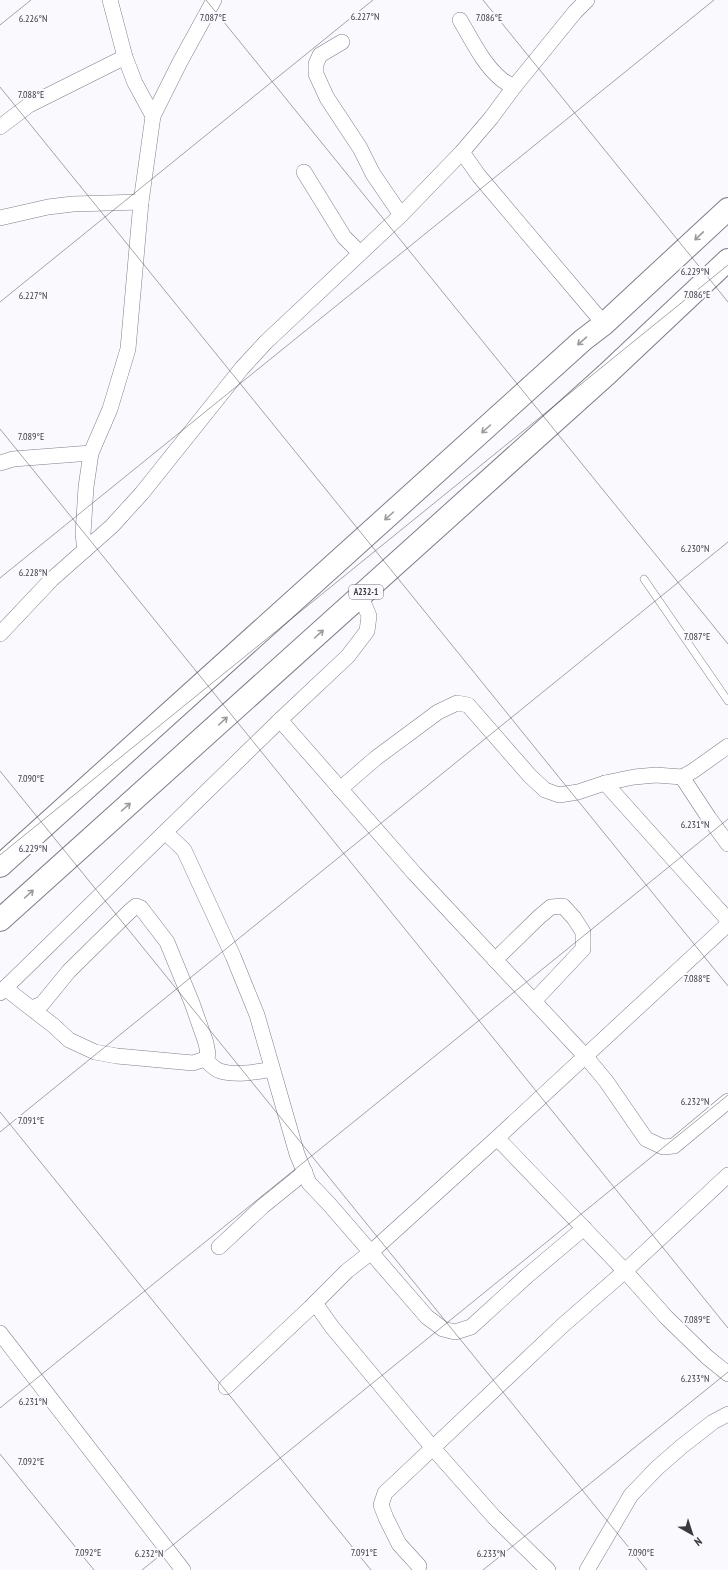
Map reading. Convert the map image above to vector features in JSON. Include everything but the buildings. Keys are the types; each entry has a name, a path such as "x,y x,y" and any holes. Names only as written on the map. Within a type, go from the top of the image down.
{"highway":[{"path":"0,866 583,340 604,324 728,209"},
{"name":"A232-1","path":"0,920 361,597 607,374 728,260"}],"street":[{"path":"110,0 125,57 135,83 153,116"},
{"path":"85,550 83,526 86,487 91,453 110,409 128,349 141,202 153,116 180,62 214,0"},
{"path":"0,634 52,580 112,526 142,493 246,363 266,342 401,214 462,152 491,118 514,87 575,12 587,0"},
{"path":"460,20 478,51 491,69 501,79 514,87"},
{"path":"342,42 320,55 316,64 316,74 327,98 360,148 373,174 401,214"},
{"path":"0,127 29,105 125,57"},
{"path":"462,152 479,176 604,324"},
{"path":"304,172 340,230 360,253"},
{"path":"0,218 48,207 73,204 141,202"},
{"path":"0,463 13,459 91,453"},
{"path":"32,1008 42,1004 69,971 136,906 141,908 167,942 192,1002 206,1043 208,1054 205,1059 193,1063 117,1056 94,1052 69,1040 32,1008 3,991 280,720 348,656 367,631 369,616 361,597"},
{"path":"340,789 376,758 413,730 438,712 457,703 468,705 526,771 545,790 558,795 578,792 606,783 656,775 682,777 693,772 728,746"},
{"path":"280,720 415,874 586,1057 613,1091 630,1118 646,1139 663,1148 674,1146 728,1101"},
{"path":"682,777 728,844"},
{"path":"606,783 728,920"},
{"path":"165,832 184,850 233,956 257,1015 297,1154 309,1183 427,1317 443,1329 455,1332 471,1326 584,1228"},
{"path":"495,960 551,907 564,906 583,932 583,949 534,1001"},
{"path":"226,1387 347,1271 370,1253 586,1057 728,924"},
{"path":"205,1059 212,1066 221,1071 253,1072 272,1069"},
{"path":"497,1138 625,1271 666,1316 707,1357 728,1374"},
{"path":"219,1247 263,1206 305,1172"},
{"path":"419,1566 399,1544 386,1518 381,1505 384,1493 562,1326 625,1271 728,1175"},
{"path":"315,1303 332,1327 432,1447 494,1517 548,1570"},
{"path":"0,1333 183,1570"},
{"path":"587,1570 631,1495 657,1468 681,1447 713,1422 728,1414"}],"lane":[{"path":"644,579 728,701"}]}
